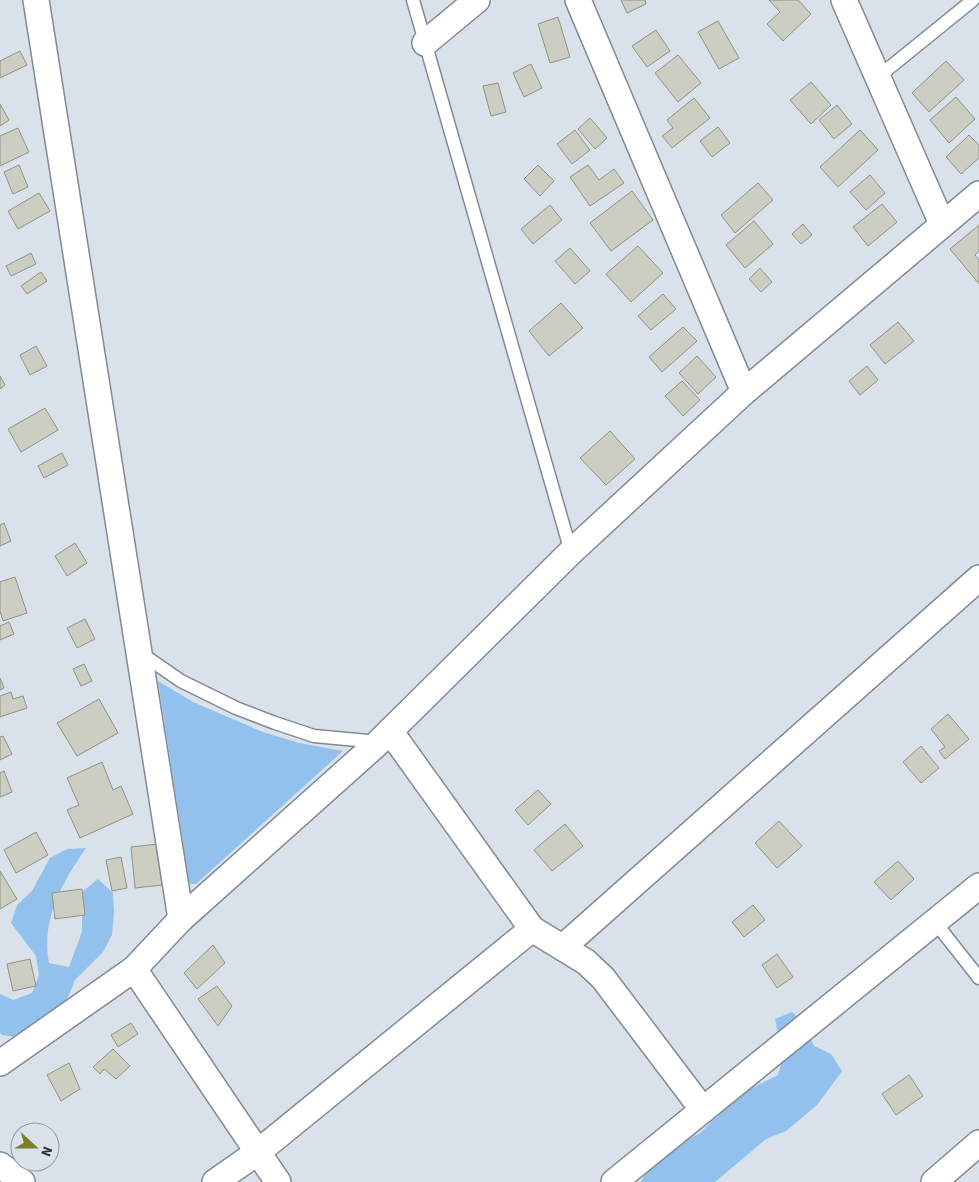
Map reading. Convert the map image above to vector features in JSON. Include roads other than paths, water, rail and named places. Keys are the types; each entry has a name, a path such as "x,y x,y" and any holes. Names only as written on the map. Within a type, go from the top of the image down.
{"street":[{"path":"36,0 181,919"},
{"path":"425,43 477,0"},
{"path":"578,0 744,392"},
{"path":"844,0 942,224"},
{"path":"0,1063 134,969 181,919 384,736 571,552 744,392 979,194"},
{"path":"563,947 974,591"},
{"path":"384,736 532,929 586,962 603,978 703,1110"},
{"path":"614,1182 979,886"},
{"path":"214,1182 258,1152 532,929"},
{"path":"134,969 278,1182"},
{"path":"934,1182 979,1143"},
{"path":"0,1165 22,1182"}],"lane":[{"path":"413,0 571,552"},
{"path":"878,77 973,0"},
{"path":"139,652 181,681 236,708 275,723 314,736 384,736"},
{"path":"935,922 979,978"}]}
